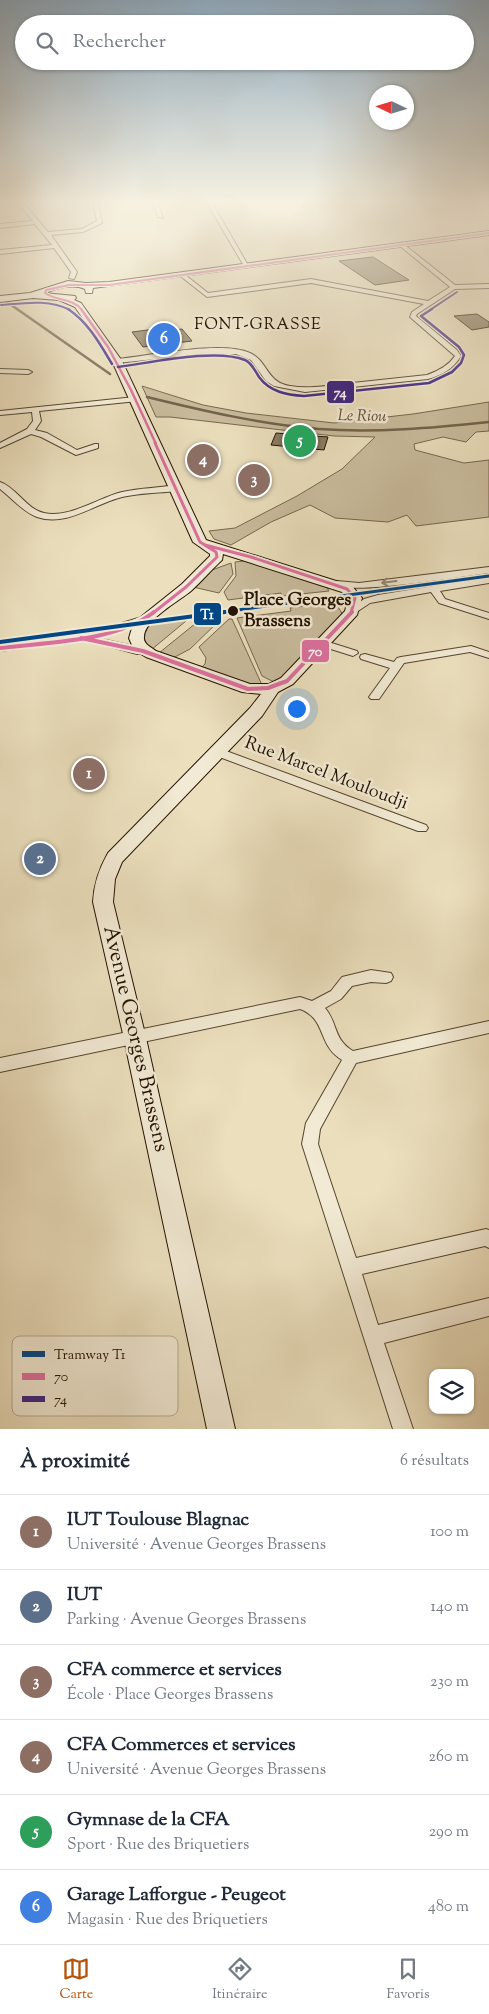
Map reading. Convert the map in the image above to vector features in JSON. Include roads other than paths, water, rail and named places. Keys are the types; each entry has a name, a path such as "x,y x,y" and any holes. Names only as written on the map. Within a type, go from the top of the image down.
{"street":[{"path":"72,270 135,399 200,542 216,552 218,556 186,588 145,619 136,633 138,646 142,651"},
{"path":"48,293 63,299 81,290 217,270"},
{"path":"433,270 454,287"},
{"path":"182,274 206,295 311,281 429,303"},
{"path":"0,299 48,293 62,284 81,290"},
{"path":"117,361 220,351 241,352 254,358 268,379 274,384 305,390 428,377 440,373 456,361 458,356 455,351 412,317 414,313 454,287 489,286"},
{"path":"0,371 28,372"},
{"path":"0,413 135,399"},
{"path":"0,446 30,431 37,421 35,409"},
{"path":"30,431 44,435 76,453 95,446"},
{"path":"0,485 35,513 50,517 73,514 116,496 176,488"},
{"path":"208,546 336,584 347,589 353,595 355,602 352,612"},
{"path":"205,568 223,562 254,559"},
{"path":"336,584 359,586 489,570"},
{"path":"85,638 114,644 130,650 142,651 260,694 287,681 352,612 367,601 433,588 489,580"},
{"path":"433,588 442,600 489,616"},
{"path":"0,648 85,638 121,629 145,619"},
{"path":"322,643 353,653"},
{"path":"375,697 401,660 470,649 489,655"},
{"path":"365,657 396,666"},
{"name":"Avenue Georges Brassens","path":"221,1429 136,1037 104,902 103,886 107,872 115,858 256,712 260,694"},
{"name":"Rue Marcel Mouloudji","path":"218,752 422,828"},
{"path":"314,1007 336,995 347,981 371,976 386,977"},
{"path":"0,1065 281,1006 300,1004 314,1007 324,1017 335,1047 351,1058 489,1027"},
{"path":"351,1058 312,1128 310,1144 402,1429"},
{"path":"351,1268 486,1237 489,1239"},
{"path":"373,1336 489,1307"}],"waterway":[{"name":"Le Riou","path":"7,302 110,374"},
{"name":"Le Riou","path":"147,397 211,412 319,429 404,429 489,422"}],"tram line":[{"name":"T1","path":"0,642 489,576"}],"place":[{"name":"Garage Lafforgue - Peugeot","path":"164,339"},
{"name":"Gymnase de la CFA","path":"300,441"},
{"name":"CFA Commerces et services","path":"203,460"},
{"name":"CFA commerce et services","path":"254,480"},
{"name":"Place Georges Brassens","path":"233,611"},
{"name":"IUT Toulouse Blagnac","path":"89,774"},
{"name":"IUT","path":"40,859"}],"district":[{"name":"FONT-GRASSE","path":"258,325"}]}
